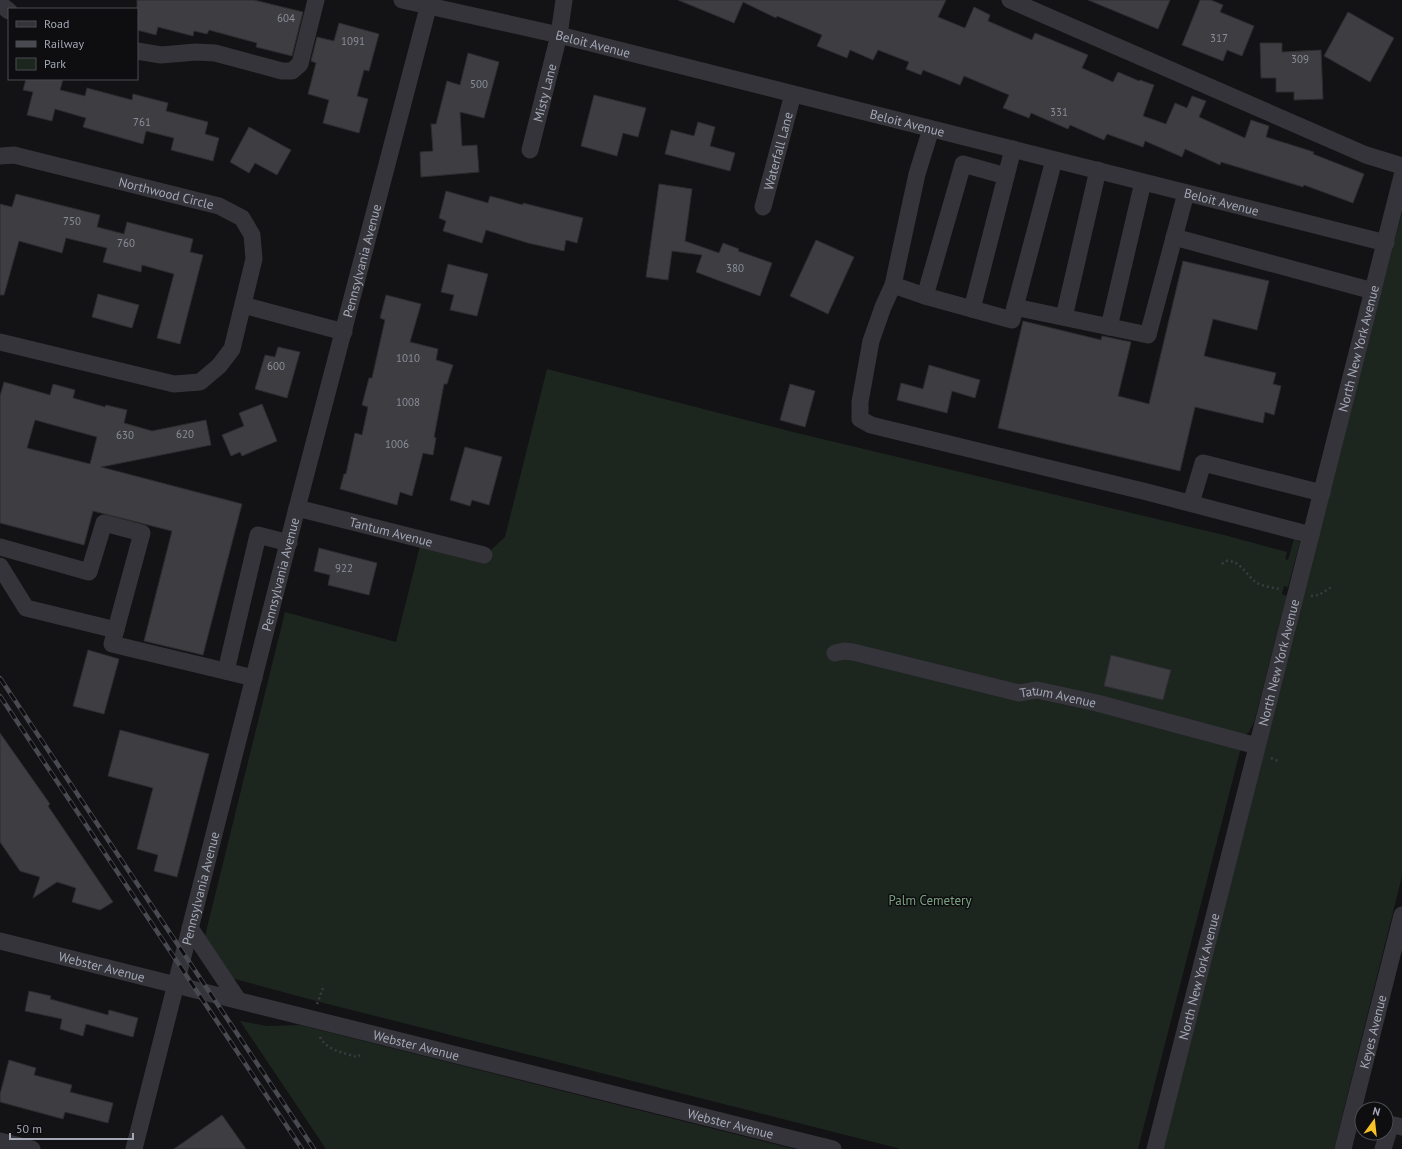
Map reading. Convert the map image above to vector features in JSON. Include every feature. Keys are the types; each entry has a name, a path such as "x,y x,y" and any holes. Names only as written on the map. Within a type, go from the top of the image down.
{"street":[{"path":"138,51 161,55 196,52 215,53 282,71 292,72 300,64 316,0"},
{"name":"Beloit Avenue","path":"402,0 429,3 559,35 1386,243"},
{"name":"Misty Lane","path":"530,150 559,35 564,0"},
{"path":"1010,0 1366,155 1402,166"},
{"name":"Pennsylvania Avenue","path":"134,1149 297,508 429,3"},
{"path":"0,4 8,10"},
{"name":"Waterfall Lane","path":"763,207 793,94"},
{"path":"931,128 917,174 893,285 882,307 871,341 860,402 860,419 871,425 1191,503 1311,534"},
{"path":"972,309 1013,149"},
{"name":"Northwood Circle","path":"0,156 14,155 219,206 242,218 252,235 254,259 232,349 219,366 200,382 174,384 0,342"},
{"path":"893,285 925,296 1012,320 1054,160"},
{"path":"925,296 963,164 1006,176"},
{"path":"1064,318 1098,170"},
{"name":"North New York Avenue","path":"1155,1149 1402,176"},
{"path":"1109,327 1142,182"},
{"path":"1016,307 1148,335 1186,193"},
{"path":"1174,238 1373,292"},
{"path":"243,305 344,332"},
{"path":"1191,503 1203,463 1322,493"},
{"name":"Tantum Avenue","path":"297,508 484,555"},
{"path":"0,547 89,572 104,523 142,533 112,644 254,678"},
{"path":"226,671 258,535 289,544"},
{"path":"0,566 26,608 116,630"},
{"name":"Tatum Avenue","path":"835,653 844,651 853,652 1019,694 1037,690 1096,703 1257,746"},
{"name":"Keyes Avenue","path":"1343,1149 1402,915"},
{"path":"190,928 238,1000"},
{"name":"Webster Avenue","path":"0,941 833,1149"},
{"path":"1383,1149 1389,1130 1394,1125 1402,1127"},
{"path":"0,1141 32,1149"}],"path":[{"path":"1222,564 1225,561 1234,562 1244,569 1254,581 1260,584 1296,591 1309,596 1314,596 1333,586"},
{"path":"321,1008 316,1006 323,988"}],"green space":[{"path":"1402,212 1402,876 1334,1149 1157,1149"},
{"name":"Palm Cemetery","path":"547,369 797,433 1228,536 1287,552 1285,559 1288,560 1294,539 1300,542 1288,587 1284,586 1282,594 1287,596 1254,722 1249,732 1244,736 1138,1149 901,1149 320,1002 231,978 204,940 285,612 396,642 420,546 488,563 491,550 505,537"},
{"path":"240,1021 267,1026 300,1025 794,1149 326,1149"}],"building":[{"path":"137,0 254,0 303,12 292,56 256,47 257,43 209,30 207,34 194,31 193,36 158,27 156,35 138,30"},
{"path":"678,0 946,0 938,17 965,28 974,7 990,15 988,21 1032,40 1035,33 1088,55 1082,68 1113,82 1118,72 1139,81 1140,80 1154,85 1143,116 1166,124 1175,103 1187,108 1192,96 1206,101 1199,117 1245,138 1251,120 1269,126 1266,137 1314,152 1313,154 1364,174 1353,203 1304,185 1303,187 1221,162 1220,165 1185,149 1182,157 1145,141 1143,147 1107,134 1104,140 1070,125 1068,129 1031,113 1029,118 1003,108 1009,95 964,76 960,85 923,70 921,75 906,69 909,62 878,50 873,60 850,50 847,58 817,46 822,35 777,16 776,18 743,2 734,23"},
{"path":"1088,0 1170,0 1158,29"},
{"path":"1200,0 1211,0 1223,5 1220,12 1254,26 1242,56 1227,50 1223,61 1182,45"},
{"path":"1348,12 1394,38 1370,82 1324,56"},
{"path":"339,23 379,34 369,71 364,70 357,96 368,99 359,133 323,123 329,100 308,94 316,63 311,61 317,37 334,41"},
{"path":"1260,43 1282,43 1282,52 1321,50 1323,99 1294,100 1294,92 1276,92 1276,78 1261,78"},
{"path":"468,53 499,62 484,118 460,112 462,146 477,145 479,172 421,177 420,152 433,151 431,124 436,124 447,81 460,85"},
{"path":"26,80 63,80 60,90 85,96 87,88 132,100 133,94 168,103 166,111 208,122 205,134 219,138 213,161 171,150 174,138 146,131 143,144 83,127 86,118 55,109 52,121 27,115 33,92 23,90"},
{"path":"594,95 646,108 638,137 623,133 617,156 581,146"},
{"path":"698,122 715,127 710,146 735,153 730,171 665,154 671,130 694,136"},
{"path":"249,127 291,150 277,175 255,163 249,173 230,162"},
{"path":"659,184 692,189 685,241 719,253 723,243 739,249 738,251 772,263 760,296 696,272 702,255 672,251 668,280 646,277"},
{"path":"446,191 488,203 490,196 583,218 577,243 566,240 564,251 528,243 486,230 482,243 443,231 446,221 439,218"},
{"path":"16,194 100,215 97,227 124,234 127,222 193,239 190,252 203,255 180,344 157,338 174,274 142,265 141,272 103,262 107,248 66,238 62,253 19,241 4,295 0,295 0,204 12,207"},
{"path":"816,240 854,257 828,314 790,296"},
{"path":"1183,261 1269,281 1257,330 1213,319 1204,356 1276,373 1273,384 1281,386 1274,415 1265,412 1263,423 1195,407 1180,471 998,428 1023,321 1101,340 1102,336 1131,342 1118,396 1149,404"},
{"path":"448,264 488,274 477,316 450,310 454,295 441,292"},
{"path":"98,294 139,305 132,328 92,317"},
{"path":"386,295 421,304 410,342 438,349 436,360 453,365 447,384 444,384 434,437 436,438 433,455 423,453 412,496 400,492 397,505 340,489 344,474 346,474 355,433 362,435 368,407 362,405 369,378 372,378 385,320 380,318"},
{"path":"278,347 300,352 287,398 255,389 265,355 275,357"},
{"path":"929,365 980,380 975,398 952,391 947,413 897,400 901,383 923,389"},
{"path":"4,382 50,395 53,384 75,390 73,398 105,407 106,405 127,410 124,423 152,431 206,420 211,445 101,467 242,504 203,655 144,641 172,531 93,511 84,545 0,523 0,396","holes":["35,420 97,437 90,464 27,448"]},
{"path":"790,384 815,391 805,427 780,420"},
{"path":"262,404 277,441 242,456 240,452 231,456 222,435 244,426 239,413"},
{"path":"465,447 502,457 489,505 472,500 470,506 450,500"},
{"path":"319,548 377,563 369,595 328,585 330,575 314,571"},
{"path":"88,650 119,659 104,714 73,706"},
{"path":"1111,655 1171,670 1163,700 1104,686"},
{"path":"120,730 209,754 177,877 154,871 158,855 137,849 153,788 108,776"},
{"path":"0,733 50,804 48,806 113,902 100,910 72,902 76,888 57,882 33,898 40,877 20,871 0,842"},
{"path":"29,991 51,996 50,999 108,1015 109,1010 138,1018 133,1037 86,1024 83,1036 60,1029 62,1019 25,1011"},
{"path":"9,1060 36,1068 34,1075 72,1085 70,1092 113,1103 108,1123 65,1112 63,1119 0,1102 0,1094"},
{"path":"222,1115 246,1149 174,1149"}],"railway":[{"path":"0,678 314,1149"},
{"path":"0,696 302,1149"}]}
